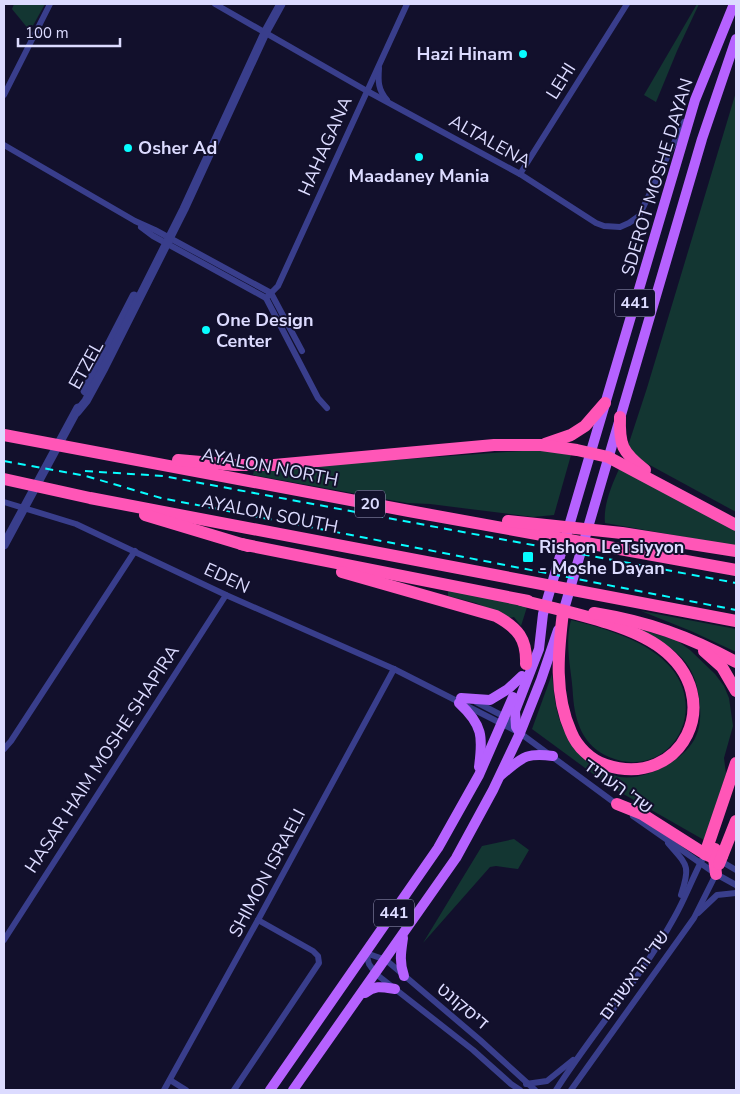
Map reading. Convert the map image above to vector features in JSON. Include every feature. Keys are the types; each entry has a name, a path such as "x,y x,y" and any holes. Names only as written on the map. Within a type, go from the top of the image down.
{"highway":[{"path":"541,445 570,435 585,426 605,403"},
{"path":"620,417 621,445 624,451 634,462 675,493"},
{"name":"AYALON NORTH","path":"4,435 736,570"},
{"path":"69,446 200,462 235,465 274,465 494,445 541,445 608,457 736,525"},
{"name":"AYALON SOUTH","path":"4,479 90,498 736,621"},
{"path":"90,498 241,544 496,616 516,629 524,641 526,650 524,670"},
{"path":"409,511 622,533 736,551"},
{"path":"241,544 641,622 688,639 736,662"},
{"path":"521,600 634,633 660,647 678,663 689,680 694,711 685,738 668,757 645,768 618,768 595,760 578,743 568,726 559,689 558,661 562,617"},
{"path":"688,639 722,667 736,690"},
{"path":"713,859 736,763"},
{"path":"716,874 713,859 715,847 736,781"},
{"path":"617,804 642,814 713,859"},
{"path":"713,859 736,820"}],"main road":[{"name":"SDEROT MOSHE DAYAN","path":"543,614 695,100 734,4"},
{"name":"SDEROT MOSHE DAYAN","path":"562,617 702,139 736,39"},
{"name":"441","path":"270,1090 438,848 479,775 504,721 543,614"},
{"name":"441","path":"520,733 516,727 515,710 539,649 543,614"},
{"name":"441","path":"294,1090 456,858 520,733 541,680 562,617"},
{"path":"460,701 490,700 508,689 524,670"},
{"path":"460,701 478,724 482,745 479,775"},
{"path":"499,777 519,760 530,754 553,756"},
{"path":"403,935 400,958 404,976"},
{"path":"360,996 372,988 380,986 394,989"}],"street":[{"path":"4,95 50,4"},
{"name":"ALTALENA","path":"215,4 520,174 596,223 612,228 630,223 639,216 695,100"},
{"name":"ETZEL","path":"4,544 77,412 86,401 104,368 281,4"},
{"name":"HAHAGANA","path":"268,296 278,286 407,4"},
{"name":"LEHI","path":"520,174 627,4"},
{"path":"380,62 379,87 382,94 392,104"},
{"path":"4,145 268,296 299,353 318,398 327,408"},
{"name":"EDEN","path":"4,502 76,524 394,669 504,721 520,733"},
{"path":"4,749 135,551"},
{"name":"HASAR HAIM MOSHE SHAPIRA","path":"4,939 226,594"},
{"name":"SHIMON ISRAELI","path":"164,1090 394,669"},
{"name":"שד' העתיד","path":"520,733 662,836 736,870"},
{"path":"736,832 736,840"},
{"path":"662,836 687,866 687,877 674,918"},
{"path":"674,918 713,859"},
{"name":"שד' העתיד","path":"713,859 716,874 736,885"},
{"name":"שד' הראשונים","path":"571,1090 694,918 716,874"},
{"path":"694,918 718,895 736,893"},
{"name":"שד' הראשונים","path":"556,1090 674,918"},
{"path":"234,1090 318,964 318,956 313,951 258,920"},
{"path":"366,954 369,964 376,974"},
{"name":"דיסקונט","path":"366,954 386,960 480,1040 526,1084 535,1090"},
{"name":"דיסקונט","path":"376,974 473,1050 511,1084"},
{"path":"526,1084 547,1081 578,1056"},
{"path":"170,1080 186,1090"},
{"path":"575,1090 576,1082"},
{"path":"511,1084 516,1090"},
{"path":"511,1084 520,1090"}],"green space":[{"path":"14,4 45,4 30,31 12,9"},
{"path":"697,4 699,4 656,102 644,95"},
{"path":"736,92 736,512 635,457 628,446"},
{"path":"522,451 546,451 571,455 554,515 533,517 430,504 407,503 253,475 254,470"},
{"path":"619,469 736,529 736,546 605,523 607,502"},
{"path":"448,589 527,607 521,626 514,617 509,618 476,603 448,596"},
{"path":"641,611 736,629 736,652 691,631"},
{"path":"571,620 598,627 639,643 663,659 672,669 682,687 686,706 683,724 676,740 664,752 648,760 630,762 609,757 600,752 587,740 578,724 574,706 568,649"},
{"path":"623,624 676,640 690,650 715,674 724,686 729,698 733,726 724,758 726,774 704,840 611,787 532,729 552,674 556,708 561,724 569,739 592,761 608,772 620,777 641,776 674,761 691,745 698,732 700,702 694,677 689,667 669,647"},
{"path":"514,839 529,850 518,869 490,867 423,943 482,846"}],"railway":[{"path":"4,461 86,476 161,498 736,610"},
{"path":"85,471 163,476 736,583"}],"place":[{"name":"Hazi Hinam","path":"523,54"},
{"name":"Osher Ad","path":"128,148"},
{"name":"Maadaney Mania","path":"419,157"},
{"name":"One Design Center","path":"206,330"},
{"name":"Rishon LeTsiyyon - Moshe Dayan","path":"528,557"}]}
